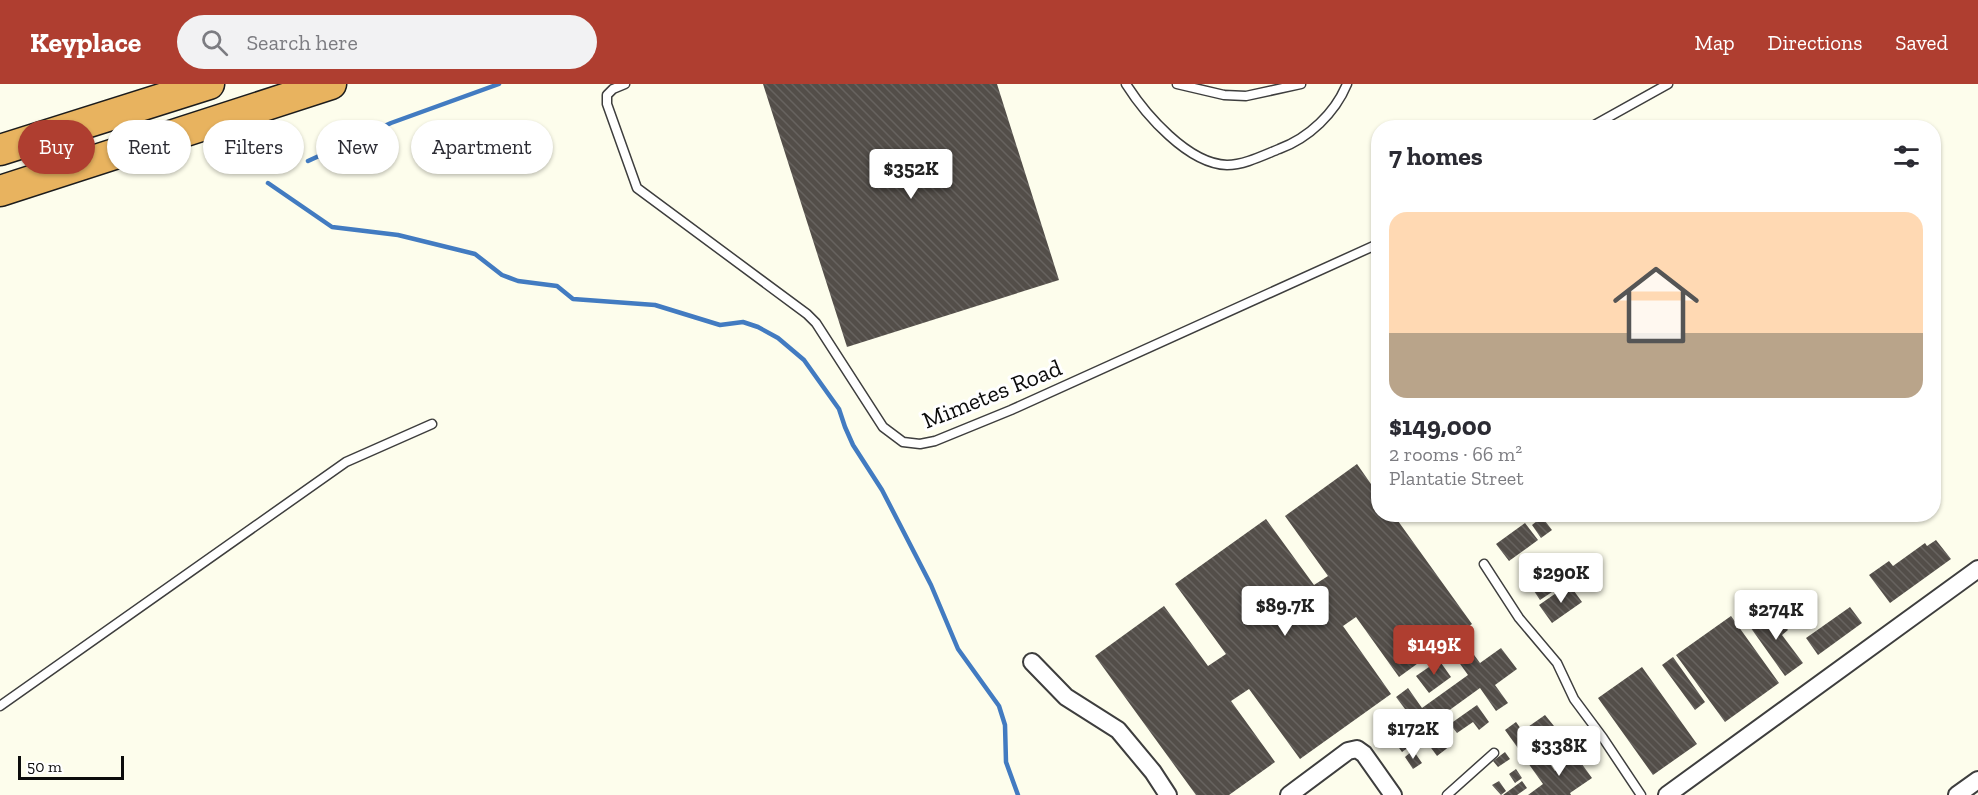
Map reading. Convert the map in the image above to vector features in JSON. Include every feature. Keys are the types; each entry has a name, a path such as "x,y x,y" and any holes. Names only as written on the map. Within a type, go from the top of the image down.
{"highway":[{"path":"0,150 209,84"},
{"path":"0,191 331,84"}],"street":[{"path":"1667,795 1978,570"},
{"path":"1032,662 1066,697 1118,730 1153,772 1168,795"},
{"path":"1289,795 1348,751 1357,749 1364,754 1393,795"},
{"path":"1957,795 1978,780"}],"lane":[{"name":"Mimetes Road","path":"625,84 613,89 607,95 607,104 637,188 807,314 816,323 883,427 903,442 920,444 935,441 1011,410 1371,247"},
{"path":"1126,84 1153,121 1189,151 1227,165 1252,159 1287,146 1316,128 1343,93 1347,84"},
{"path":"1177,84 1224,95 1246,96 1301,84"},
{"path":"1603,120 1668,84"},
{"path":"0,706 346,462 432,424"},
{"path":"1484,564 1519,618 1557,663 1574,699 1641,795"},
{"path":"1447,795 1494,753"}],"building":[{"path":"763,84 997,84 1059,280 847,347"},
{"path":"1357,464 1371,484 1371,522 1399,522 1472,624 1399,677 1356,617 1343,626 1391,694 1300,759 1249,689 1231,701 1275,762 1229,795 1196,795 1095,656 1164,606 1208,666 1226,654 1175,584 1266,519 1314,585 1328,576 1285,516"},
{"path":"1536,522 1546,522 1552,530 1541,538 1532,525"},
{"path":"1525,523 1538,540 1509,561 1496,544"},
{"path":"1936,540 1951,559 1890,603 1869,575 1889,561 1893,566 1925,543 1927,546"},
{"path":"1570,566 1575,574 1559,586 1553,578"},
{"path":"1546,584 1552,592 1540,600 1534,591"},
{"path":"1569,584 1582,602 1552,623 1539,605"},
{"path":"1772,607 1788,630 1782,635 1803,663 1785,676 1748,624"},
{"path":"1850,607 1862,623 1818,655 1806,638"},
{"path":"1731,616 1779,683 1725,722 1676,655"},
{"path":"1466,644 1480,663 1501,648 1517,669 1495,685 1508,703 1496,711 1480,688 1433,722 1450,746 1437,756 1423,737 1402,752 1386,730 1408,713 1396,697 1408,688 1422,708 1468,675 1453,654"},
{"path":"1673,657 1705,702 1695,710 1662,665"},
{"path":"1439,660 1451,677 1429,693 1416,676"},
{"path":"1642,667 1697,744 1653,775 1598,698"},
{"path":"1477,705 1489,722 1479,730 1473,722 1457,733 1450,724"},
{"path":"1545,715 1554,726 1534,741 1525,729"},
{"path":"1516,722 1531,743 1520,751 1505,730"},
{"path":"1413,750 1422,763 1413,769 1405,757"},
{"path":"1505,752 1510,759 1498,767 1493,761"},
{"path":"1542,753 1555,771 1576,756 1592,778 1570,793 1571,795 1528,795 1543,784 1528,763"},
{"path":"1516,769 1522,778 1515,783 1509,774"},
{"path":"1499,781 1506,791 1501,795 1492,785"},
{"path":"1522,781 1527,788 1517,795 1503,795"}],"waterway":[{"path":"308,161 391,123 499,84"},
{"path":"268,183 332,227 398,235 475,254 502,275 518,281 557,286 573,299 655,305 720,325 743,322 778,338 804,360 839,409 853,445 882,490 931,585 958,649 999,706 1005,725 1006,762 1018,795"}]}
